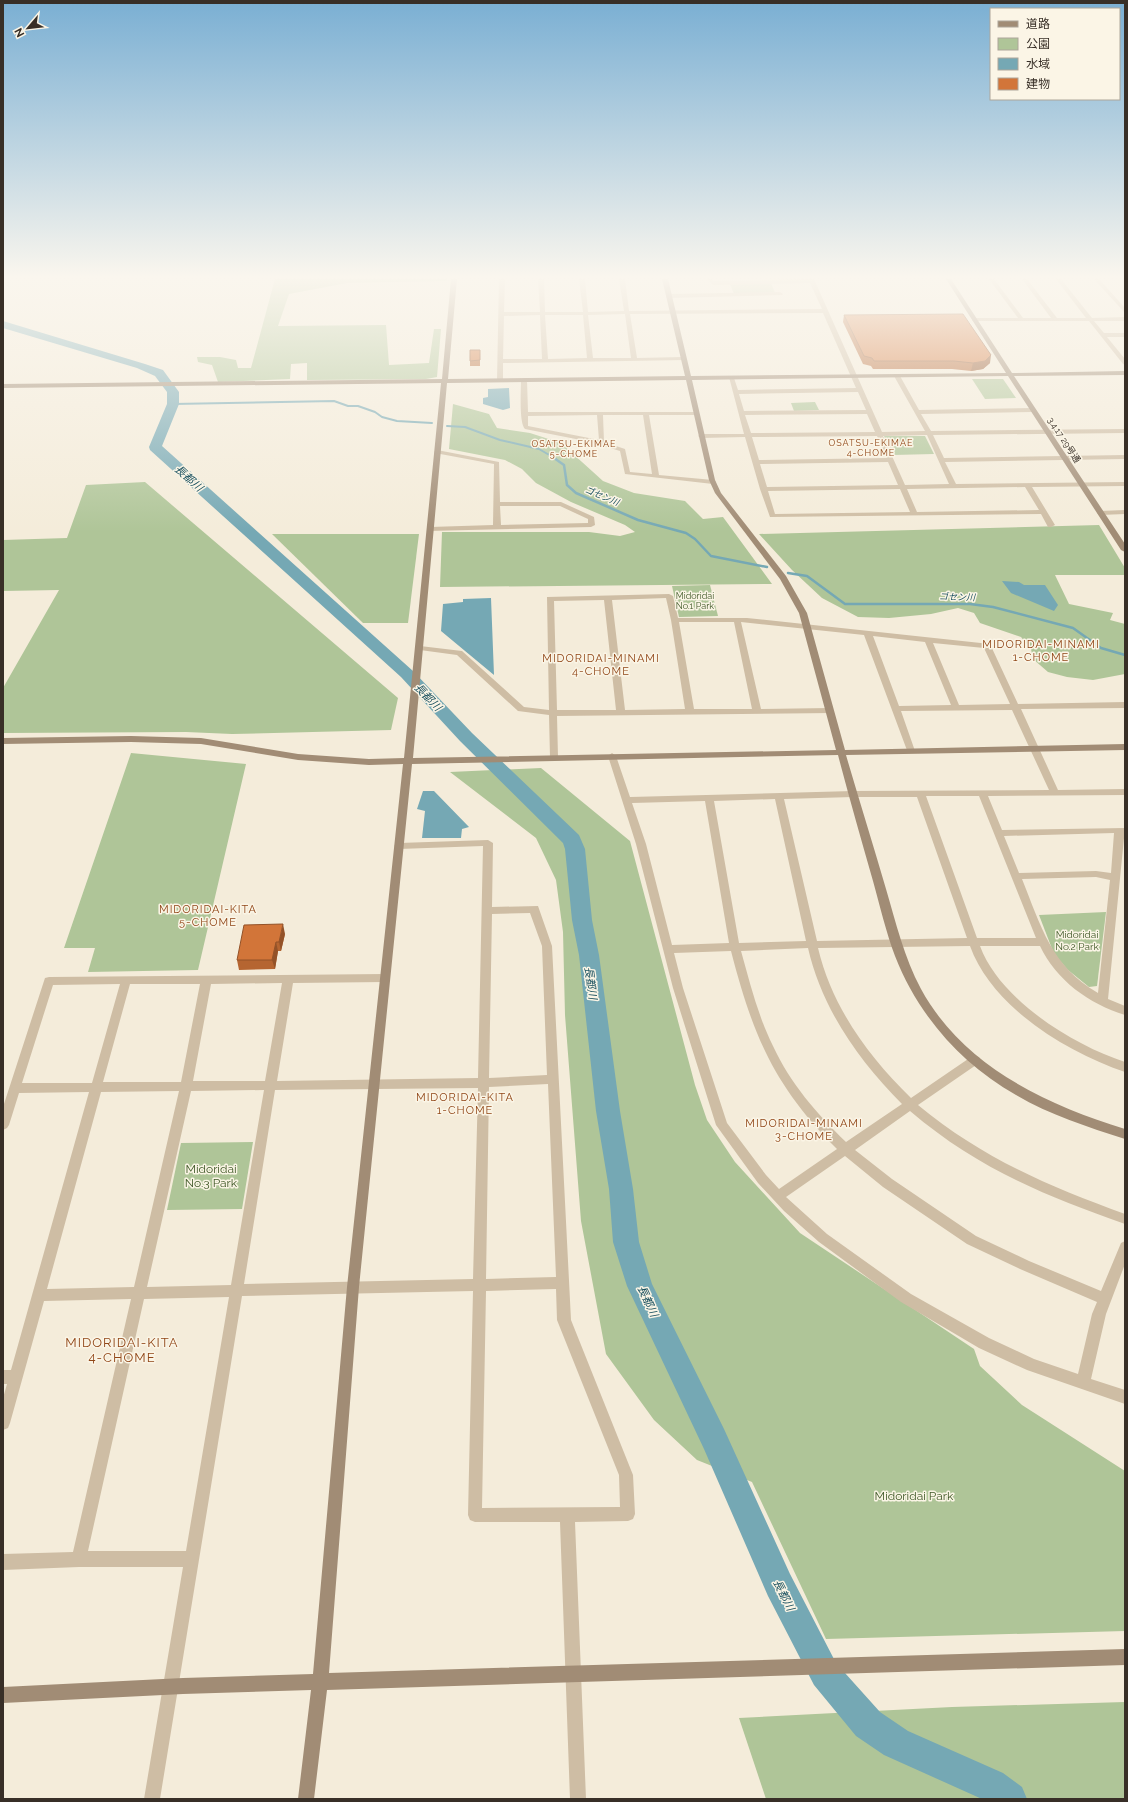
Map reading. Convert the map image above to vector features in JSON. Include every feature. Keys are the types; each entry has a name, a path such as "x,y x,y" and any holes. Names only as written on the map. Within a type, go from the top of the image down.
{"street":[{"path":"306,1799 320,1682 353,1287 414,693 420,648 437,452 447,363"},
{"path":"500,363 500,380"},
{"path":"684,363 713,482 718,493 783,578 803,613 841,752 896,942 910,980 926,1008 948,1036 975,1060 1005,1083 1059,1112 1084,1122 1125,1134"},
{"path":"847,363 892,460 914,513"},
{"name":"3.4.17 29号通","path":"1002,363 1125,550"},
{"path":"3,386 1125,373"},
{"path":"897,376 929,433 953,486"},
{"path":"731,378 772,516 1043,512"},
{"path":"524,380 525,426 531,430 600,443 623,450 626,473 713,482"},
{"path":"735,392 860,390"},
{"path":"917,412 1033,410"},
{"path":"742,413 870,412"},
{"path":"524,414 696,413"},
{"path":"600,414 602,440 600,443"},
{"path":"646,414 656,477"},
{"path":"701,436 1125,431"},
{"path":"437,452 497,463 497,527"},
{"path":"941,460 1125,458"},
{"path":"757,462 892,460"},
{"path":"763,489 1125,484"},
{"path":"1027,485 1051,526"},
{"path":"430,529 591,525 592,518 561,504 498,504"},
{"path":"1100,512 1125,512"},
{"path":"554,757 550,599 669,596 675,620 690,712"},
{"path":"608,597 621,712"},
{"path":"675,620 737,620 987,646 1055,792"},
{"path":"737,620 757,711"},
{"path":"868,634 911,751"},
{"path":"928,640 956,708"},
{"path":"420,648 460,653 520,709 552,713 830,711"},
{"path":"896,709 1125,705"},
{"path":"3,741 131,739 201,741 298,757 369,762 554,757 1125,747"},
{"path":"612,756 641,844 678,988 722,1125 744,1156 778,1196 823,1238 906,1298 984,1343 1032,1365 1125,1397"},
{"path":"627,800 853,794 1125,792"},
{"path":"982,793 1048,952 1061,971 1080,987 1102,1001 1125,1011"},
{"path":"920,794 973,942 979,957 989,974 1007,995 1024,1011 1065,1040 1102,1059 1125,1067"},
{"path":"779,796 817,966 824,987 846,1030 873,1067 909,1105 962,1145 994,1164 1077,1202 1125,1219"},
{"path":"709,798 735,947 755,1014 772,1058 801,1100 823,1127 845,1148 904,1197 961,1234 1011,1259 1104,1300"},
{"path":"998,833 1122,831 1102,1001"},
{"path":"399,846 488,844 475,1515 628,1514 626,1475 564,1320 547,946 534,909 487,911"},
{"path":"1016,876 1096,874 1116,877"},
{"path":"667,949 896,942 1044,942"},
{"path":"3,1125 50,981 385,978"},
{"path":"152,1799 288,979"},
{"path":"3,1423 9,1377 38,1295 126,980"},
{"path":"79,1559 186,1086 206,980"},
{"path":"778,1196 845,1148 975,1060"},
{"path":"15,1088 483,1083 553,1079"},
{"path":"1084,1383 1099,1314 1125,1247"},
{"path":"38,1295 562,1283"},
{"path":"567,1514 578,1799"},
{"path":"3,1562 79,1559 192,1559"},
{"path":"3,1695 170,1687 1125,1657"}],"green space":[{"path":"203,363 237,363 238,368 251,368 252,363 306,363 291,364 290,379 218,382 212,365"},
{"path":"307,363 389,363 389,365 438,363 437,377 426,379 307,380"},
{"path":"972,379 1003,379 1016,398 985,399"},
{"path":"815,402 819,410 794,411 791,403"},
{"path":"453,404 489,414 497,428 530,433 561,443 603,481 634,493 685,501 703,519 723,517 772,584 440,587 442,532 589,532 620,536 635,532 625,525 571,502 536,483 522,469 505,460 449,449"},
{"path":"884,436 925,436 934,454 893,455"},
{"path":"145,482 398,698 391,730 232,734 186,732 3,733 3,688 59,590 3,591 3,540 67,538 86,485"},
{"path":"1099,525 1125,568 1125,575 1055,575 1069,604 1113,613 1110,620 1125,624 1125,674 1093,680 1067,677 1048,672 1033,659 1031,649 1021,637 980,623 974,613 958,608 931,614 889,618 858,617 822,598 792,570 759,534"},
{"path":"272,534 419,534 408,623 363,623"},
{"name":"Midoridai No.1 Park","path":"710,585 718,616 679,617 672,586"},
{"path":"131,753 246,764 198,970 88,972 95,948 64,948"},
{"name":"Midoridai Park","path":"541,768 630,841 695,1085 707,1120 735,1162 800,1233 974,1349 980,1366 1022,1405 1125,1471 1125,1631 826,1639 752,1482 697,1460 654,1420 606,1354 581,1221 565,1015 563,932 556,880 536,838 450,772"},
{"name":"Midoridai No.2 Park","path":"1106,912 1097,986 1089,987 1068,970 1054,954 1039,915"},
{"name":"Midoridai No.3 Park","path":"253,1142 242,1209 167,1210 181,1143"},
{"path":"1125,1702 1125,1799 766,1799 739,1718 952,1707"}],"water":[{"path":"509,388 510,408 503,410 483,404 483,398 488,397 488,389"},
{"path":"1002,581 1019,582 1024,585 1045,585 1058,605 1054,611 1011,593"},
{"path":"491,598 494,675 441,631 443,604 463,602 463,599"},
{"path":"423,791 434,791 469,827 462,829 461,838 422,838 425,811 417,809"}],"building":[{"path":"283,924 279,942 276,942 272,960 237,960 244,925"}],"waterway":[{"name":"長都川","path":"131,363 159,373 173,392 173,404 155,447 407,674 466,737 572,840 575,849 582,920 589,955 608,1111 621,1189 626,1242 640,1286 714,1439 779,1585 825,1674 868,1724 896,1743 991,1785 1010,1799"},
{"name":"ゴセン川","path":"173,404 334,401 348,406 358,406 375,412 382,417 397,421 432,423"},
{"name":"ゴセン川","path":"447,426 465,427 500,440 539,449 556,459"},
{"name":"ゴセン川","path":"554,458 564,465 567,485 576,493 638,520 686,533 695,539 711,556 767,567"},
{"name":"ゴセン川","path":"788,573 807,576 845,604 970,604 993,607 1073,628 1101,648 1125,655"}],"district":[{"name":"OSATSU-EKIMAE 4-CHOME","path":"871,448"},
{"name":"OSATSU-EKIMAE 5-CHOME","path":"574,450"},
{"name":"MIDORIDAI-MINAMI 1-CHOME","path":"1041,650"},
{"name":"MIDORIDAI-MINAMI 4-CHOME","path":"601,664"},
{"name":"MIDORIDAI-KITA 5-CHOME","path":"208,915"},
{"name":"MIDORIDAI-KITA 1-CHOME","path":"465,1103"},
{"name":"MIDORIDAI-MINAMI 3-CHOME","path":"804,1129"},
{"name":"MIDORIDAI-KITA 4-CHOME","path":"122,1350"}]}
